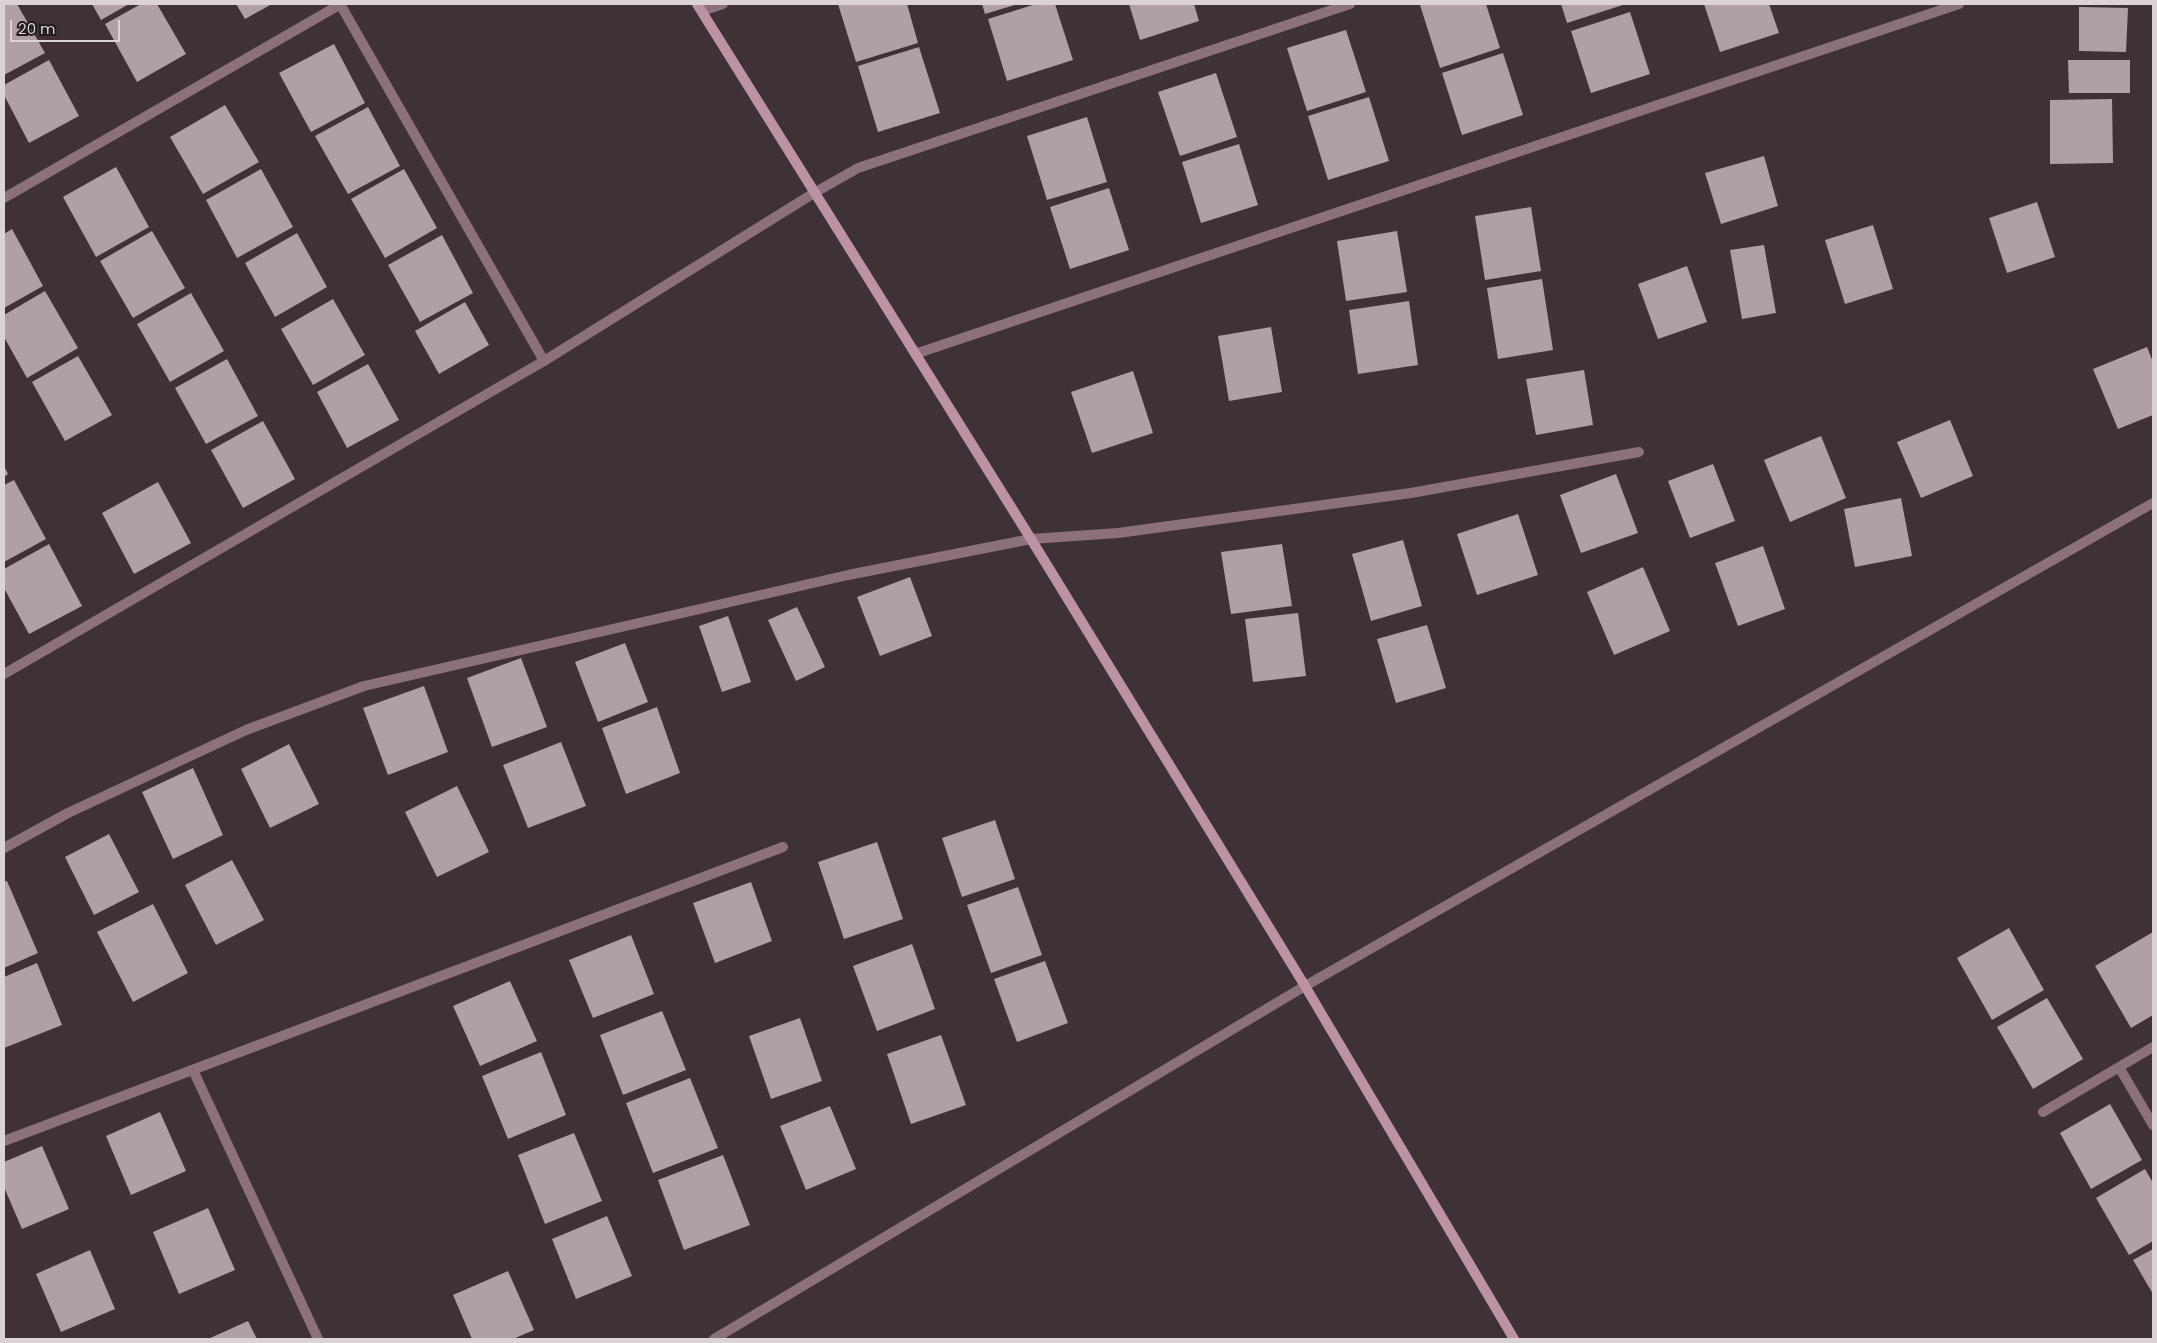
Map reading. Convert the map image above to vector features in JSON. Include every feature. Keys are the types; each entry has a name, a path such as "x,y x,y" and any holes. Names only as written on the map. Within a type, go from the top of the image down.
{"street":[{"path":"4,198 340,4 544,361"},
{"path":"724,4 699,7 1031,539 1305,986 1514,1339"},
{"path":"4,674 544,361 814,193 858,168 1350,4"},
{"path":"915,354 1959,4"},
{"path":"4,848 68,813 246,730 364,686 848,575 1031,539 1118,533 1411,492 1638,452"},
{"path":"714,1339 1305,986 2153,503"},
{"path":"4,1141 783,847"},
{"path":"2043,1112 2153,1046"},
{"path":"2119,1067 2153,1125"},
{"path":"193,1070 318,1339"}],"building":[{"path":"4,4 17,4 45,53 4,75"},
{"path":"92,4 129,4 101,20"},
{"path":"141,4 157,4 186,54 137,82 105,24"},
{"path":"236,4 272,4 245,19"},
{"path":"838,4 907,4 918,43 856,62"},
{"path":"982,4 1018,4 985,14"},
{"path":"1036,4 1055,4 1073,60 1007,81 988,19"},
{"path":"1129,4 1194,4 1199,21 1140,40"},
{"path":"1486,4 1500,48 1440,68 1420,5"},
{"path":"1561,4 1626,4 1567,23"},
{"path":"1704,4 1769,4 1779,33 1720,52"},
{"path":"2079,7 2128,8 2126,52 2079,51"},
{"path":"1630,12 1650,74 1591,93 1571,31"},
{"path":"1346,30 1366,92 1307,111 1287,48"},
{"path":"334,44 365,103 311,132 279,73"},
{"path":"919,47 940,113 878,132 858,66"},
{"path":"1503,53 1523,115 1462,135 1442,73"},
{"path":"49,60 79,116 29,143 4,95 4,85"},
{"path":"2068,60 2130,60 2130,93 2069,93"},
{"path":"1216,73 1237,137 1180,156 1158,92"},
{"path":"1369,97 1389,161 1328,180 1308,116"},
{"path":"2112,99 2113,163 2050,164 2050,100"},
{"path":"225,105 259,162 203,194 170,137"},
{"path":"368,107 400,166 348,194 315,136"},
{"path":"1087,117 1107,182 1047,200 1027,136"},
{"path":"1239,144 1258,205 1201,223 1182,162"},
{"path":"1764,156 1778,206 1721,224 1705,173"},
{"path":"116,167 149,227 96,257 63,197"},
{"path":"261,169 293,227 237,258 206,200"},
{"path":"404,169 437,228 385,258 351,199"},
{"path":"1109,188 1129,250 1070,269 1050,207"},
{"path":"2037,202 2055,257 2007,273 1989,218"},
{"path":"1531,207 1541,271 1485,280 1475,216"},
{"path":"1873,225 1893,289 1845,304 1825,240"},
{"path":"12,229 43,286 4,308 4,234"},
{"path":"152,231 185,288 133,318 100,261"},
{"path":"1397,231 1407,292 1346,301 1337,241"},
{"path":"297,233 327,287 275,317 245,263"},
{"path":"442,235 473,293 420,322 388,265"},
{"path":"1764,245 1776,313 1742,319 1730,250"},
{"path":"1687,266 1707,322 1658,339 1638,284"},
{"path":"1542,279 1553,350 1498,359 1487,288"},
{"path":"45,291 78,348 27,378 4,337 4,315"},
{"path":"191,293 224,351 170,382 137,324"},
{"path":"333,299 365,355 313,385 281,329"},
{"path":"1409,301 1418,365 1358,374 1349,310"},
{"path":"465,302 489,345 439,374 415,331"},
{"path":"1271,327 1282,392 1229,401 1218,336"},
{"path":"2147,347 2153,362 2153,415 2118,429 2093,369"},
{"path":"78,356 112,415 65,441 32,382"},
{"path":"227,359 258,416 206,444 175,388"},
{"path":"368,364 399,420 347,448 317,392"},
{"path":"1584,370 1593,425 1536,435 1526,379"},
{"path":"1133,371 1153,433 1092,453 1071,392"},
{"path":"1950,420 1973,476 1921,498 1897,442"},
{"path":"263,421 295,479 243,508 211,450"},
{"path":"1821,436 1846,498 1790,522 1764,460"},
{"path":"1713,464 1735,521 1690,538 1668,481"},
{"path":"4,466 8,474 4,477"},
{"path":"1616,474 1638,533 1581,553 1560,495"},
{"path":"14,480 46,539 4,562 4,485"},
{"path":"158,482 191,543 134,574 102,513"},
{"path":"1901,498 1912,556 1855,567 1844,509"},
{"path":"1518,514 1538,575 1477,595 1457,534"},
{"path":"1403,540 1422,606 1371,621 1352,554"},
{"path":"49,544 82,606 29,634 4,588 4,569"},
{"path":"1282,544 1292,606 1231,614 1221,552"},
{"path":"1763,546 1785,609 1738,626 1715,563"},
{"path":"1643,567 1670,631 1614,655 1587,592"},
{"path":"910,577 932,636 880,656 857,597"},
{"path":"797,607 825,667 796,681 768,620"},
{"path":"1298,613 1306,676 1253,682 1245,619"},
{"path":"728,616 751,682 722,692 699,626"},
{"path":"1427,625 1446,688 1396,703 1377,639"},
{"path":"625,643 648,702 598,722 575,662"},
{"path":"521,658 547,727 492,747 467,678"},
{"path":"424,686 448,752 388,775 363,708"},
{"path":"657,707 680,773 626,794 602,728"},
{"path":"561,742 586,806 528,828 503,765"},
{"path":"289,744 319,804 270,828 241,769"},
{"path":"193,768 223,835 173,859 142,792"},
{"path":"457,786 489,852 437,877 405,812"},
{"path":"995,820 1015,879 962,897 942,838"},
{"path":"109,834 139,892 94,915 65,857"},
{"path":"877,842 903,919 844,939 818,862"},
{"path":"232,860 264,920 216,945 185,885"},
{"path":"7,881 38,953 4,968 4,882"},
{"path":"751,882 772,941 715,963 693,903"},
{"path":"1018,887 1042,955 991,973 967,905"},
{"path":"153,904 188,973 133,1002 97,932"},
{"path":"2009,928 2044,990 1992,1020 1957,958"},
{"path":"2153,932 2153,1015 2131,1028 2095,966"},
{"path":"631,935 654,994 593,1018 569,960"},
{"path":"912,944 935,1009 877,1031 853,966"},
{"path":"1045,961 1068,1023 1017,1042 994,979"},
{"path":"37,963 62,1025 4,1048 4,977"},
{"path":"510,981 537,1041 480,1066 453,1006"},
{"path":"2047,998 2083,1059 2033,1089 1997,1027"},
{"path":"662,1011 686,1070 623,1095 600,1035"},
{"path":"800,1018 822,1081 771,1099 749,1036"},
{"path":"941,1035 966,1105 911,1124 887,1054"},
{"path":"541,1052 566,1115 508,1139 482,1076"},
{"path":"690,1078 718,1148 653,1173 626,1103"},
{"path":"2110,1104 2142,1160 2091,1189 2060,1133"},
{"path":"830,1106 856,1169 806,1190 780,1126"},
{"path":"160,1112 186,1171 131,1195 106,1136"},
{"path":"574,1133 602,1201 545,1224 518,1155"},
{"path":"42,1146 69,1209 22,1229 4,1187 4,1162"},
{"path":"723,1155 750,1225 684,1250 658,1180"},
{"path":"2145,1169 2153,1183 2153,1241 2129,1255 2096,1198"},
{"path":"208,1208 235,1270 179,1294 153,1232"},
{"path":"607,1216 632,1276 576,1299 552,1239"},
{"path":"2153,1249 2153,1294 2133,1260"},
{"path":"90,1250 115,1309 61,1332 36,1274"},
{"path":"508,1271 534,1330 513,1339 472,1339 453,1295"},
{"path":"248,1321 257,1339 208,1339"}]}
